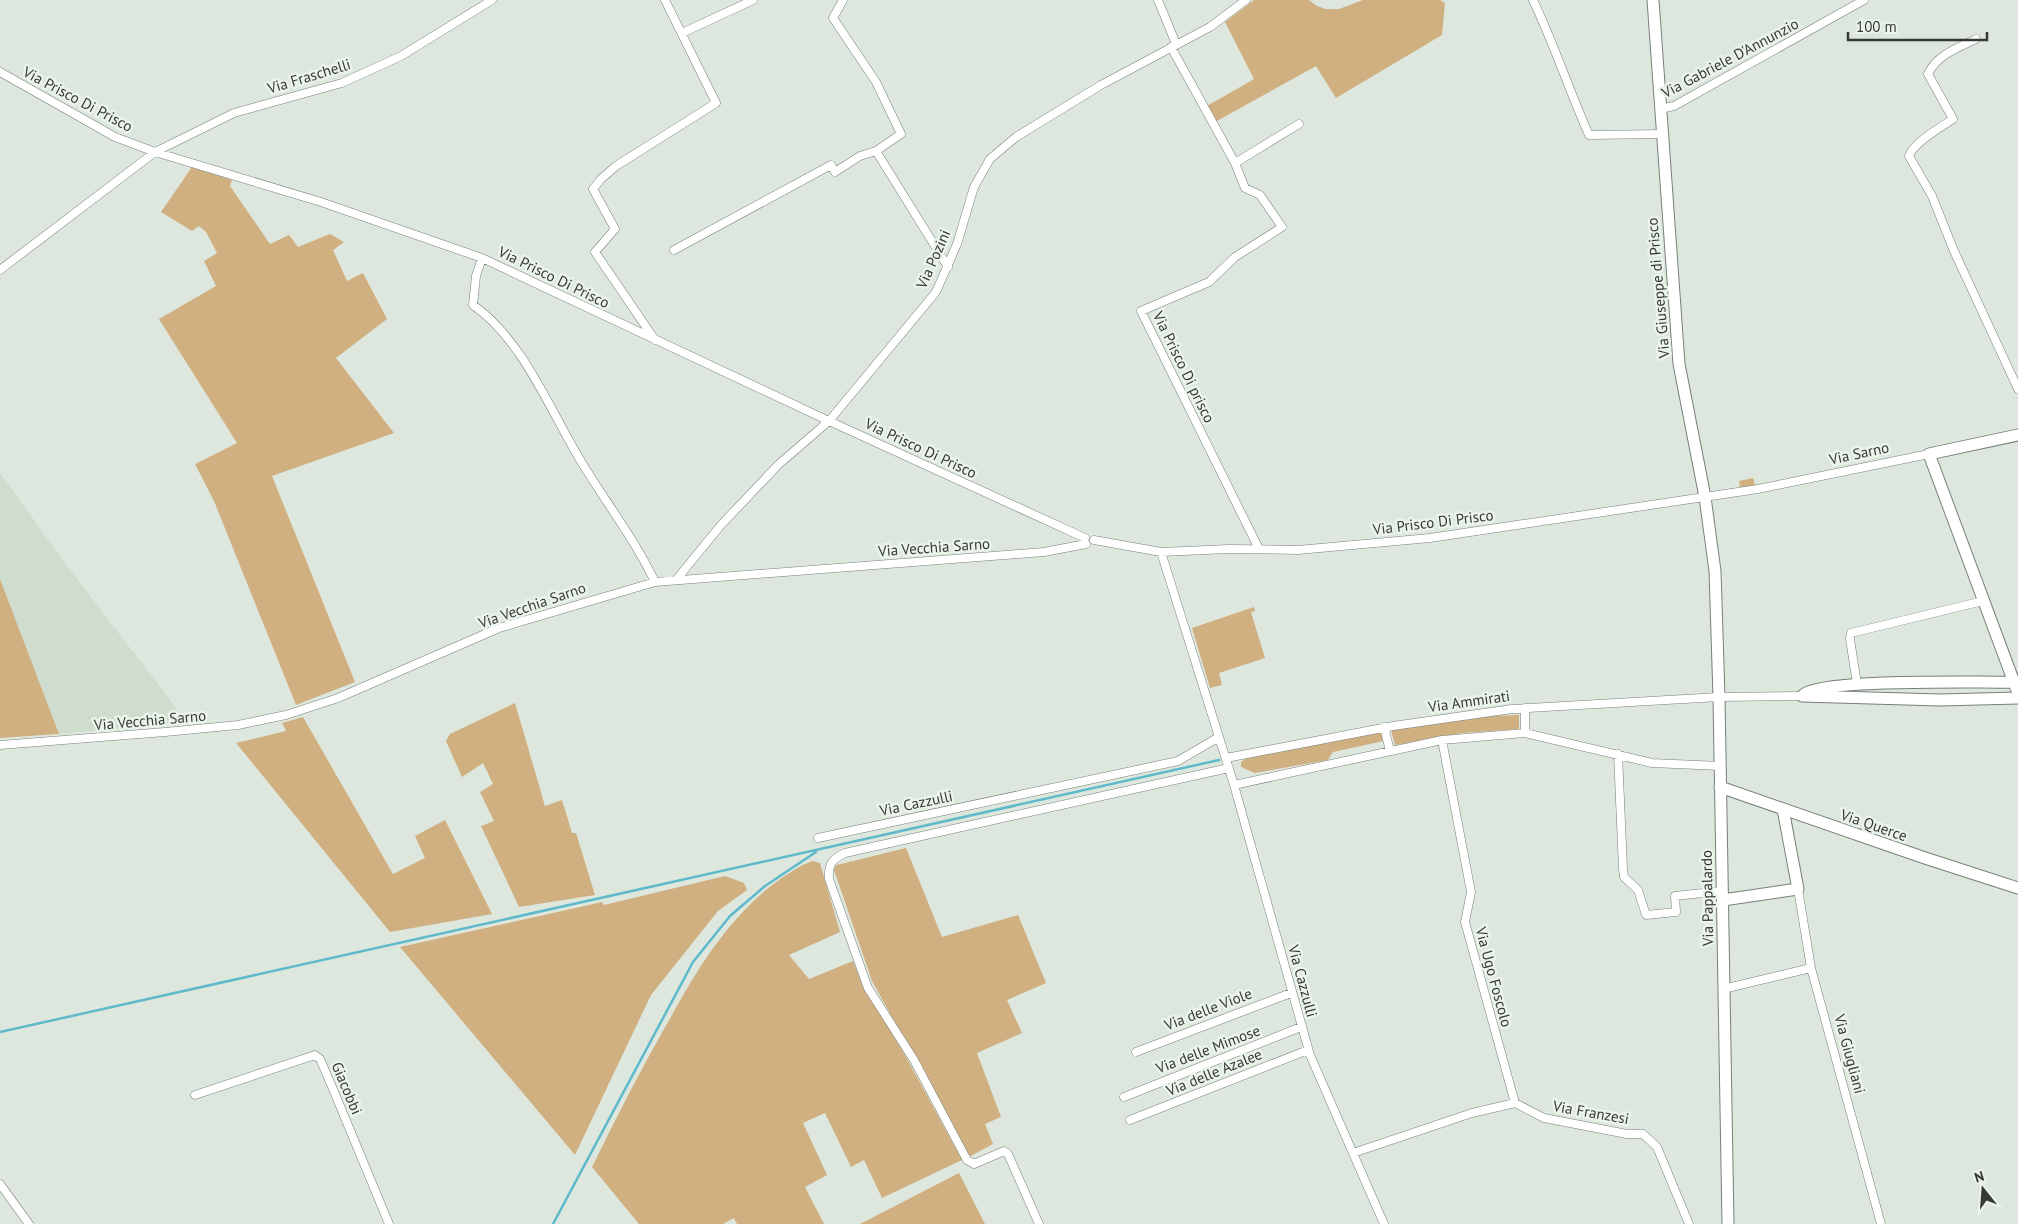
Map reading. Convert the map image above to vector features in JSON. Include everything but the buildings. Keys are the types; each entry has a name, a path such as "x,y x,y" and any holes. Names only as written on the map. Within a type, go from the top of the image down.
{"street":[{"name":"Via Fraschelli","path":"0,270 155,152 234,113 342,84 401,56 492,0"},
{"path":"655,340 595,252 615,229 594,189 601,179 616,166 716,103 665,0"},
{"path":"682,33 753,0"},
{"path":"674,250 831,164 836,172 860,156 876,151 901,134 876,82 833,18 843,0"},
{"path":"1158,0 1174,46 1235,163 1299,124"},
{"name":"Via Pozini","path":"676,580 721,525 779,464 828,422 936,292 957,244 974,187 990,159 1016,137 1033,126 1109,80 1210,27 1246,0"},
{"path":"1533,0 1554,44 1572,97 1589,135 1662,134"},
{"name":"Via Giuseppe di Prisco","path":"1653,0 1679,364 1705,497 1715,571"},
{"name":"Via Gabriele D'Annunzio","path":"1660,109 1674,106 1864,0"},
{"path":"1976,39 1937,59 1932,66 1928,74 1953,120 1924,139 1911,151 1910,156 1932,196 1954,251 2018,389"},
{"name":"Via Prisco Di Prisco","path":"0,72 115,137 155,152 321,202 482,258 1085,541"},
{"path":"876,151 948,267"},
{"name":"Via Prisco Di prisco","path":"1235,163 1245,188 1260,195 1282,227 1235,257 1209,282 1141,311 1260,549"},
{"path":"482,258 476,276 473,305 491,317 512,345 580,459 643,558 655,582"},
{"name":"Via Sarno","path":"1705,497 1758,490 2018,435"},
{"path":"1802,696 1806,691 1812,689 1857,684 2017,686 1929,454"},
{"name":"Via Prisco Di Prisco","path":"1094,540 1161,552 1260,549 1298,550 1430,538 1705,497"},
{"name":"Via Vecchia Sarno","path":"0,744 109,738 238,725 286,715 338,698 499,628 655,582 1044,552 1085,541 1091,545 1094,540"},
{"name":"Via Cazzulli","path":"1161,552 1229,768 1308,1050 1384,1224"},
{"name":"Via Pappalardo","path":"1715,571 1728,1224"},
{"path":"1857,684 1850,639 1851,634 1984,601"},
{"path":"1802,696 1940,700 2018,698"},
{"name":"Via Ammirati","path":"1226,758 1384,727 1526,708 1719,697 1802,696"},
{"path":"1525,733 1526,708"},
{"path":"1384,727 1390,751"},
{"path":"1234,785 1442,740 1525,733 1652,763 1720,766"},
{"name":"Via Cazzulli","path":"818,838 1178,761 1219,737"},
{"name":"Via Ugo Foscolo","path":"1442,740 1471,892 1465,922 1515,1103"},
{"path":"1618,754 1624,876 1638,890 1646,915 1676,912 1675,896 1722,895 1798,889"},
{"path":"1039,1224 1008,1154 1004,1151 998,1152 974,1164 967,1160 914,1060 868,988 829,878 829,868 833,859 854,851 1229,768"},
{"name":"Via Querce","path":"1720,787 1924,858 2018,888"},
{"name":"Via Giugliani","path":"1783,809 1811,968 1882,1224"},
{"path":"1724,989 1811,968"},
{"name":"Via delle Viole","path":"1136,1052 1291,993"},
{"name":"Via delle Mimose","path":"1124,1097 1301,1027"},
{"name":"Via delle Azalee","path":"1130,1120 1308,1050"},
{"name":"Giacobbi","path":"195,1096 315,1054 320,1059 389,1224"},
{"path":"1353,1153 1472,1112 1515,1103"},
{"name":"Via Franzesi","path":"1515,1103 1544,1118 1627,1134 1643,1134 1657,1147 1689,1224"},
{"path":"0,1184 29,1224"}],"shaded area":[{"path":"1254,0 1309,0 1317,6 1326,9 1339,9 1363,0 1440,0 1445,3 1442,35 1336,98 1316,66 1215,122 1207,106 1254,79 1225,22"},
{"path":"192,167 232,180 230,186 270,244 289,235 298,247 330,234 344,242 333,250 347,281 363,273 387,319 336,358 394,433 272,476 355,682 296,705 214,501 195,464 237,443 159,319 216,286 204,261 217,253 206,232 199,226 192,231 161,212"},
{"path":"0,473 70,570 187,722 59,734 0,579"},
{"path":"1753,478 1755,485 1740,488 1739,481"},
{"path":"0,579 59,734 0,738"},
{"path":"1254,607 1255,611 1251,612 1265,658 1219,673 1222,685 1210,688 1192,628"},
{"path":"515,703 545,806 562,800 572,833 576,833 595,895 519,907 481,826 494,821 480,792 493,784 483,763 462,777 446,741 450,734"},
{"path":"1519,715 1519,729 1463,733 1395,745 1391,730 1483,716"},
{"path":"303,717 393,874 425,858 415,836 445,820 492,914 390,932 236,743 286,731 282,723"},
{"path":"1381,731 1384,741 1333,752 1328,760 1255,773 1241,767 1241,762 1245,759"},
{"path":"906,848 942,937 1018,915 1046,983 1007,1000 1022,1033 977,1053 1001,1117 985,1124 993,1144 969,1157 872,981 834,870 836,865"},
{"path":"813,861 820,863 840,932 789,955 809,979 853,961 862,984 905,1055 962,1160 882,1198 864,1160 851,1167 825,1113 803,1123 827,1175 805,1187 824,1224 737,1224 734,1218 723,1224 639,1224 592,1167 658,1040 717,942 731,924 764,892 794,870"},
{"path":"725,876 744,883 747,890 718,911 651,995 575,1155 400,947 602,902 604,905"},
{"path":"959,1173 985,1224 860,1224"}],"waterway":[{"path":"0,1032 1219,760"},
{"path":"553,1224 693,962 730,916 765,886 816,852"}]}
